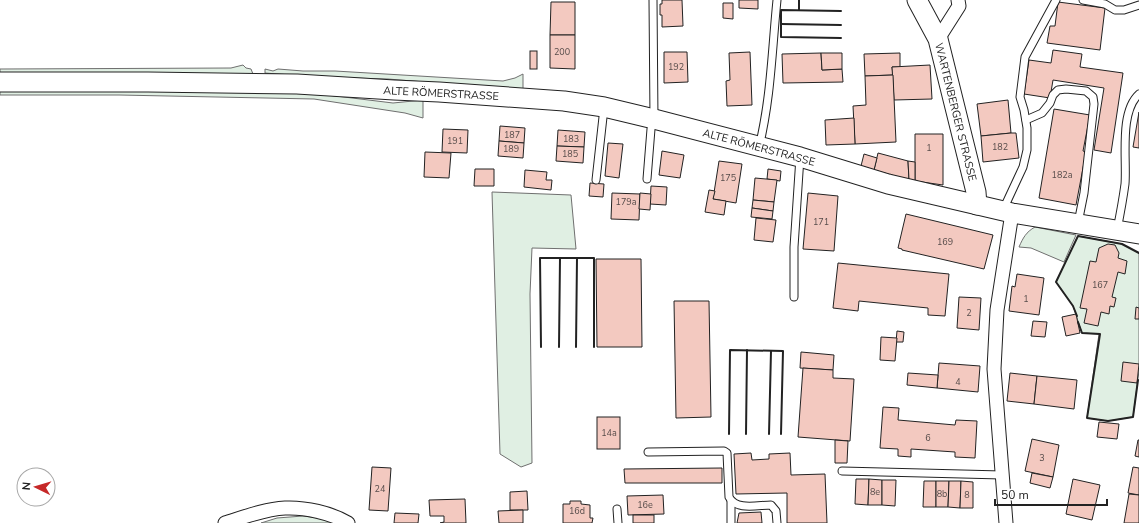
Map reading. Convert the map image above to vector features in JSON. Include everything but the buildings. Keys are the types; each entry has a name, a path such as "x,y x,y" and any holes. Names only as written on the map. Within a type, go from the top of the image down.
{"main road":[{"name":"WARTENBERGER STRASSE","path":"917,0 938,39 976,192 977,205"},
{"name":"ALTE RÖMERSTRASSE","path":"0,82 297,84 564,101 604,107 654,119 800,157 888,184 1007,212 1139,234"}],"street":[{"path":"938,39 959,6 958,0"},
{"path":"1006,523 994,368 997,310 1007,212"},
{"path":"225,523 258,513 285,508 310,510 339,518 348,523"}],"lane":[{"path":"647,179 651,129 654,119 653,0"},
{"path":"759,146 770,90 777,0"},
{"path":"1007,212 1023,167 1027,150 1026,120 1020,97 1025,57 1056,0"},
{"path":"1083,0 1105,4 1115,10 1124,10 1139,5"},
{"path":"1026,120 1042,113 1050,103 1053,95 1058,90 1066,89 1086,91 1093,97 1094,104 1088,164 1078,223"},
{"path":"1117,230 1125,182 1125,135 1128,116 1133,100 1139,94"},
{"path":"596,180 604,107"},
{"path":"794,297 794,247 800,157"},
{"path":"648,452 724,451 727,454 729,497 731,501 731,523"},
{"path":"842,471 1002,475"},
{"path":"731,501 738,506 771,505 776,511 777,523"},
{"path":"617,509 618,523"}],"green space":[{"path":"243,65 246,68 251,69 253,74 0,75 0,69 231,68"},
{"path":"265,69 273,71 278,69 335,71 503,81 523,74 523,90 388,79 317,77 265,73"},
{"path":"0,90 303,92 393,103 423,100 423,118 405,113 314,99 119,95 0,95"},
{"path":"492,192 571,195 576,249 532,248 530,294 532,463 521,467 500,454"},
{"path":"1035,227 1076,235 1064,262 1031,248 1019,247 1029,231"},
{"path":"1078,236 1122,244 1139,253 1139,371 1133,417 1108,421 1087,418 1099,334 1082,333 1073,306 1056,282"},
{"path":"303,516 333,520 337,523 261,523 277,518"}],"wall":[{"path":"799,0 799,10"},
{"path":"841,11 781,10 781,37 841,38"},
{"path":"781,24 841,25"},
{"path":"1077,316 1073,306 1056,282 1078,236 1122,244 1139,253"},
{"path":"541,347 540,258 594,258 594,347"},
{"path":"559,347 560,258"},
{"path":"576,347 577,258"},
{"path":"1078,322 1082,333 1100,334 1087,418 1108,421 1133,417 1138,380"},
{"path":"729,434 730,350 783,351 781,434"},
{"path":"746,434 747,350"},
{"path":"769,434 771,351"}]}
